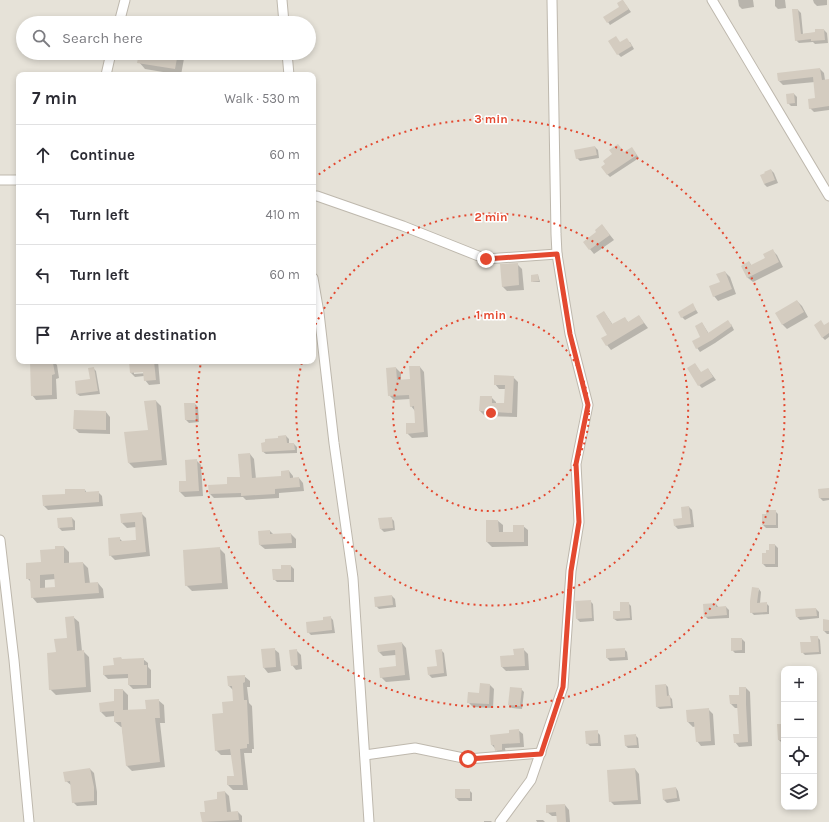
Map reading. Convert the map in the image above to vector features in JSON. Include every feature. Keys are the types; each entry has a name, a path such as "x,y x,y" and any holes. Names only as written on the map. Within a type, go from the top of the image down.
{"street":[{"path":"121,16 125,0"},
{"path":"282,0 283,16"},
{"path":"500,822 531,780 563,687 571,571 579,522 576,464 588,405 570,334 557,254 552,0"},
{"path":"712,0 829,196"},
{"path":"107,72 109,60"},
{"path":"288,60 289,72"},
{"path":"0,180 16,180"},
{"path":"316,196 403,226 486,259 557,254"},
{"path":"316,296 334,443 353,578 369,822"},
{"path":"0,540 14,660 29,822"},
{"path":"365,755 415,748 468,759 541,754"}],"shaded area":[{"path":"0,0 829,0 829,822 0,822"}],"building":[{"path":"622,0 629,9 607,23 603,17 619,7 617,3"},
{"path":"792,9 798,9 801,34 815,32 815,29 824,29 825,40 811,41 811,39 795,41"},
{"path":"616,36 620,42 627,38 632,46 617,55 608,41"},
{"path":"138,60 177,60 175,69 137,63"},
{"path":"820,68 822,80 829,79 829,106 809,109 808,99 815,98 813,77 778,81 777,73"},
{"path":"794,93 795,103 787,104 786,94"},
{"path":"618,144 624,152 632,147 637,155 607,175 601,167 605,164 603,161 612,154 609,150"},
{"path":"595,146 597,155 576,159 574,150"},
{"path":"771,169 775,180 764,184 760,175"},
{"path":"602,224 610,235 589,250 583,242 596,232 595,230"},
{"path":"773,249 779,262 747,278 741,266 749,261 751,265 765,258 763,254"},
{"path":"518,263 519,285 502,287 500,264"},
{"path":"725,271 732,289 713,297 709,286 720,282 716,274"},
{"path":"538,274 539,281 531,282 531,275"},
{"path":"797,300 804,312 782,325 775,313"},
{"path":"693,303 696,310 681,318 678,312"},
{"path":"604,311 612,324 625,317 628,322 639,315 644,323 606,346 601,338 607,335 596,316"},
{"path":"728,320 732,326 696,349 692,341 700,337 695,326 702,322 708,333"},
{"path":"821,320 824,325 829,322 829,333 822,338 814,325"},
{"path":"695,363 701,372 708,368 713,377 698,386 687,368"},
{"path":"30,364 53,364 55,374 52,375 52,395 31,396"},
{"path":"129,364 154,364 156,380 144,381 143,372 130,373"},
{"path":"409,366 420,366 424,432 406,434 406,423 415,423 414,406 410,407 409,395 388,396 386,368 396,367 397,380 410,379"},
{"path":"94,367 98,391 76,394 75,381 90,379 88,368"},
{"path":"494,375 514,376 512,413 479,411 480,396 492,396 492,403 504,403 505,385 494,385"},
{"path":"156,400 162,460 128,463 124,432 148,430 144,401"},
{"path":"184,403 195,403 196,420 185,420"},
{"path":"74,410 106,411 106,430 73,429"},
{"path":"286,435 287,443 294,443 295,450 262,452 261,443 265,442 265,439 278,438 278,436"},
{"path":"250,453 252,478 281,476 281,471 289,470 290,478 299,477 300,487 275,489 275,494 241,496 241,493 209,494 208,485 227,484 227,477 240,477 238,454"},
{"path":"197,459 199,491 179,492 179,481 186,481 185,460"},
{"path":"829,488 829,498 819,498 818,489"},
{"path":"65,489 85,489 85,492 99,491 99,502 43,506 42,495 65,494"},
{"path":"689,506 691,524 674,526 673,519 682,518 681,507"},
{"path":"766,510 776,510 776,525 762,525 762,514 766,514"},
{"path":"142,512 146,552 109,556 108,538 120,537 120,541 136,540 135,522 121,523 120,514"},
{"path":"72,517 73,527 58,528 57,518"},
{"path":"392,517 393,528 380,529 378,518"},
{"path":"486,520 498,520 499,532 513,532 513,525 524,525 524,542 486,542"},
{"path":"270,530 270,534 291,533 292,543 259,545 258,531"},
{"path":"769,544 775,544 775,564 762,564 762,553 766,553 766,550 769,550"},
{"path":"55,546 64,546 64,563 83,562 85,583 98,582 99,593 31,598 30,579 26,579 26,563 41,562 40,550 55,549","holes":["54,574 55,587 40,588 40,575"]},
{"path":"220,547 222,583 185,586 183,550"},
{"path":"281,565 291,565 291,580 273,580 272,569 281,569"},
{"path":"752,587 759,588 757,603 767,602 767,612 750,613"},
{"path":"392,595 393,605 375,607 374,597"},
{"path":"591,600 592,618 576,619 575,601"},
{"path":"620,602 629,602 630,618 613,619 613,611 620,611"},
{"path":"716,603 716,607 726,606 727,615 704,617 703,604"},
{"path":"816,608 817,616 796,617 795,609"},
{"path":"74,616 77,651 84,650 86,687 49,690 47,653 56,652 54,639 67,638 65,617"},
{"path":"331,616 332,630 307,633 306,622 323,620 323,617"},
{"path":"823,619 829,620 829,631 823,631"},
{"path":"810,636 818,636 819,652 801,653 800,642 811,642"},
{"path":"731,638 742,638 742,650 731,651"},
{"path":"402,642 405,675 380,678 379,668 396,666 395,650 378,652 377,645"},
{"path":"275,648 276,667 263,668 261,649"},
{"path":"524,648 525,666 501,667 500,656 514,655 513,649"},
{"path":"625,648 625,657 606,658 606,649"},
{"path":"297,649 298,665 291,666 289,650"},
{"path":"442,649 444,673 428,675 427,667 437,666 435,650"},
{"path":"121,657 122,659 144,658 144,665 147,665 147,685 128,685 128,674 103,675 103,666 114,665 113,658"},
{"path":"245,675 245,682 243,683 244,700 247,700 249,744 247,744 247,748 240,749 243,785 227,785 227,776 234,776 230,749 215,751 212,714 223,713 222,702 233,701 232,686 228,686 227,676"},
{"path":"480,683 490,684 489,704 467,703 468,692 479,693"},
{"path":"666,684 667,696 670,695 671,706 656,707 655,685"},
{"path":"510,687 522,688 520,706 508,705"},
{"path":"739,687 746,687 748,742 734,743 733,734 739,734 737,704 730,704 729,695 739,695"},
{"path":"114,689 123,689 123,710 146,709 145,700 159,699 160,718 155,718 160,762 126,766 121,722 114,722 114,711 100,712 99,703 114,701"},
{"path":"709,708 711,741 696,742 694,722 687,722 686,710"},
{"path":"777,724 781,724 781,740 778,740"},
{"path":"519,729 520,743 502,744 502,750 495,751 494,745 491,745 490,735 509,733 509,730"},
{"path":"598,730 598,743 586,744 585,731"},
{"path":"636,734 637,745 625,746 624,735"},
{"path":"90,768 94,787 94,801 72,803 70,781 65,782 63,772"},
{"path":"635,768 638,800 609,802 607,770"},
{"path":"676,787 677,798 663,800 662,789"},
{"path":"455,789 470,789 470,798 455,798"},
{"path":"225,791 227,812 238,811 239,820 202,822 200,812 205,812 204,801 217,799 217,792"},
{"path":"565,804 566,822 557,822 556,812 546,813 546,805"}],"route":[{"path":"468,759 541,754 563,687 571,571 579,522 576,464 588,405 570,334 557,254 486,259"}]}
